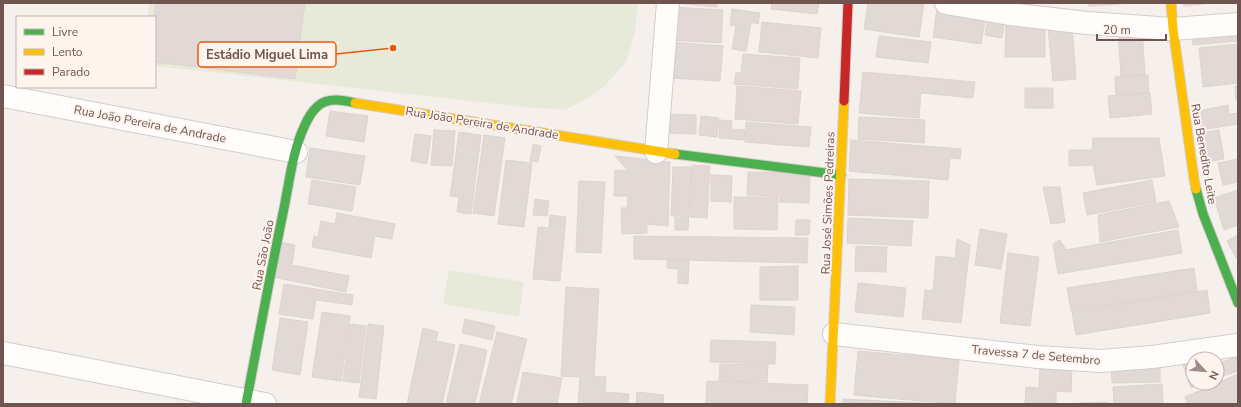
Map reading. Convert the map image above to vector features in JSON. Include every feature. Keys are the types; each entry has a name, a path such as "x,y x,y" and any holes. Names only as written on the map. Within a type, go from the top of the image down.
{"street":[{"path":"656,152 668,3"},
{"name":"Rua José Simões Pedreiras","path":"830,404 848,3"},
{"path":"946,3 1010,14 1087,23 1173,29 1238,24"},
{"name":"Rua Benedito Leite","path":"1171,3 1173,29 1194,179 1203,214 1238,303"},
{"name":"Rua João Pereira de Andrade","path":"3,96 296,152"},
{"name":"Rua João Pereira de Andrade","path":"312,113 318,106 327,101 340,100 656,152 841,175"},
{"name":"Rua São João","path":"253,403 271,272 296,152 304,127 312,113"},
{"name":"Travessa 7 de Setembro","path":"834,334 1038,357 1101,361 1152,357 1238,345"},
{"path":"3,353 253,403"}],"green space":[{"path":"149,3 638,3 635,33 626,62 605,86 585,100 565,110 523,107 156,66 156,16 148,16"},
{"path":"449,270 524,282 519,317 443,304"}],"building":[{"path":"156,3 305,3 295,79 156,62 156,16 154,16"},
{"path":"673,3 717,3 717,7"},
{"path":"772,3 819,3 817,14 771,9"},
{"path":"868,3 924,3 919,37 864,29"},
{"path":"1089,3 1133,3 1089,6"},
{"path":"1183,3 1212,3 1184,6"},
{"path":"671,7 723,10 721,43 669,40"},
{"path":"937,8 986,15 981,44 933,37"},
{"path":"732,9 760,13 758,24 751,22 746,51 732,49 736,26 730,25"},
{"path":"988,13 1005,15 1002,38 985,35"},
{"path":"1006,21 1045,21 1045,57 1005,57"},
{"path":"762,22 821,28 818,58 759,52"},
{"path":"1072,26 1076,79 1053,81 1048,28"},
{"path":"1238,26 1238,41 1193,45 1192,30"},
{"path":"1142,28 1145,75 1121,76 1118,30"},
{"path":"879,36 931,42 928,63 876,57"},
{"path":"669,42 723,46 720,81 671,78"},
{"path":"1238,44 1238,83 1203,87 1199,48"},
{"path":"743,54 800,58 798,89 734,84 736,73 741,73"},
{"path":"863,72 975,82 973,98 921,93 919,118 859,113"},
{"path":"1148,75 1149,93 1116,95 1115,77"},
{"path":"737,86 801,91 798,124 735,119"},
{"path":"1235,86 1238,86 1238,100 1236,100"},
{"path":"1025,88 1053,88 1053,108 1025,108"},
{"path":"1150,93 1152,114 1110,118 1108,96"},
{"path":"1228,105 1229,114 1238,113 1238,124 1201,130 1198,111"},
{"path":"330,111 368,116 364,142 326,136"},
{"path":"665,114 696,115 696,134 664,133"},
{"path":"701,116 719,118 717,137 699,135"},
{"path":"859,117 925,120 924,143 858,139"},
{"path":"720,120 732,121 731,129 745,130 744,140 719,138"},
{"path":"746,122 811,127 809,147 745,142"},
{"path":"434,130 455,131 452,166 431,165"},
{"path":"1219,130 1224,159 1207,162 1201,133"},
{"path":"459,132 481,135 471,214 457,212 459,197 450,196"},
{"path":"415,134 431,136 427,164 411,161"},
{"path":"484,135 505,138 494,216 473,213"},
{"path":"1093,138 1159,138 1165,176 1097,185 1093,165 1069,166 1069,150 1092,150"},
{"path":"851,140 961,149 960,159 950,158 948,180 849,171"},
{"path":"533,144 541,146 538,162 530,161"},
{"path":"310,148 365,156 360,185 306,177"},
{"path":"615,156 670,162 668,226 647,224 647,233 622,234 621,208 627,208 628,196 614,196 615,170 628,171"},
{"path":"1238,159 1238,182 1223,185 1218,163"},
{"path":"506,160 532,163 524,227 498,224"},
{"path":"692,165 710,166 707,218 690,217"},
{"path":"673,167 691,167 688,230 675,230 675,216 671,216"},
{"path":"748,172 810,173 809,203 780,202 780,196 747,195"},
{"path":"711,175 732,176 731,202 711,201"},
{"path":"849,179 929,181 928,218 848,215"},
{"path":"312,180 356,187 352,211 308,204"},
{"path":"1152,180 1156,202 1087,215 1083,193"},
{"path":"579,181 605,182 601,253 576,252"},
{"path":"1043,187 1060,187 1065,222 1051,224"},
{"path":"1238,190 1238,225 1224,230 1214,198"},
{"path":"734,197 778,197 777,230 734,229"},
{"path":"535,199 549,201 547,216 533,215"},
{"path":"1169,201 1179,227 1100,242 1098,215"},
{"path":"337,213 395,224 392,239 375,236 371,258 312,247 314,236 318,237 321,221 335,224"},
{"path":"550,215 566,217 560,281 533,279 538,227 549,228"},
{"path":"848,218 913,221 911,246 847,243"},
{"path":"796,220 810,220 809,235 795,235"},
{"path":"980,229 1007,234 1001,269 975,265"},
{"path":"1178,230 1182,253 1058,274 1053,244 1060,240 1066,250"},
{"path":"1238,235 1238,261 1227,241"},
{"path":"634,236 808,238 807,263 634,259"},
{"path":"957,239 970,245 961,323 922,319 925,290 933,291 936,256 955,258"},
{"path":"280,242 295,245 292,265 349,276 346,292 273,277"},
{"path":"856,246 887,247 886,272 855,271"},
{"path":"1008,253 1039,257 1030,326 1000,323"},
{"path":"667,260 689,261 688,284 678,283 678,269 667,268"},
{"path":"798,266 798,300 760,300 760,267"},
{"path":"1194,268 1197,291 1071,311 1067,288"},
{"path":"858,283 906,288 903,317 855,312"},
{"path":"284,284 353,295 352,305 316,300 313,319 279,314"},
{"path":"566,287 599,289 594,376 606,377 605,392 629,394 628,404 578,404 580,377 561,376"},
{"path":"1207,290 1210,313 1076,335 1072,312"},
{"path":"751,305 795,307 794,335 750,332"},
{"path":"322,312 350,316 341,381 312,377"},
{"path":"280,318 308,322 300,375 272,370"},
{"path":"465,319 495,326 492,340 462,333"},
{"path":"350,324 366,326 359,383 343,381"},
{"path":"368,324 384,326 376,399 359,397"},
{"path":"423,328 438,332 436,341 455,345 442,404 407,404"},
{"path":"497,332 527,339 511,404 479,404"},
{"path":"711,340 776,342 775,364 710,362"},
{"path":"460,344 487,350 475,404 446,404"},
{"path":"858,351 959,360 955,404 854,395"},
{"path":"1238,356 1238,371 1225,375 1225,361"},
{"path":"1185,361 1185,371 1182,362"},
{"path":"1160,362 1160,382 1112,383 1111,364"},
{"path":"720,364 768,365 767,382 719,381"},
{"path":"1040,364 1072,365 1071,392 1056,391 1056,404 1025,404 1026,387 1039,388"},
{"path":"523,372 562,378 557,404 517,404"},
{"path":"1238,374 1238,404 1188,404 1185,397 1199,391 1225,391 1225,380"},
{"path":"707,381 808,385 807,404 706,404"},
{"path":"1162,384 1163,404 1114,404 1113,387"},
{"path":"637,392 664,395 663,404 636,404"},
{"path":"843,399 943,404 843,404"},
{"path":"1108,402 1108,404 1078,404 1078,403"}],"traffic: fast":[{"path":"246,404 296,147 305,124 316,108 322,103 331,100 355,103"},
{"path":"675,154 841,175"},
{"path":"1196,189 1203,214 1238,303"}],"traffic: slow":[{"path":"1171,3 1173,29 1196,189"},
{"path":"830,404 844,101"},
{"path":"355,103 675,154"}],"traffic: jam":[{"path":"844,101 848,3"}],"place":[{"name":"Estádio Miguel Lima","path":"393,48"}]}
